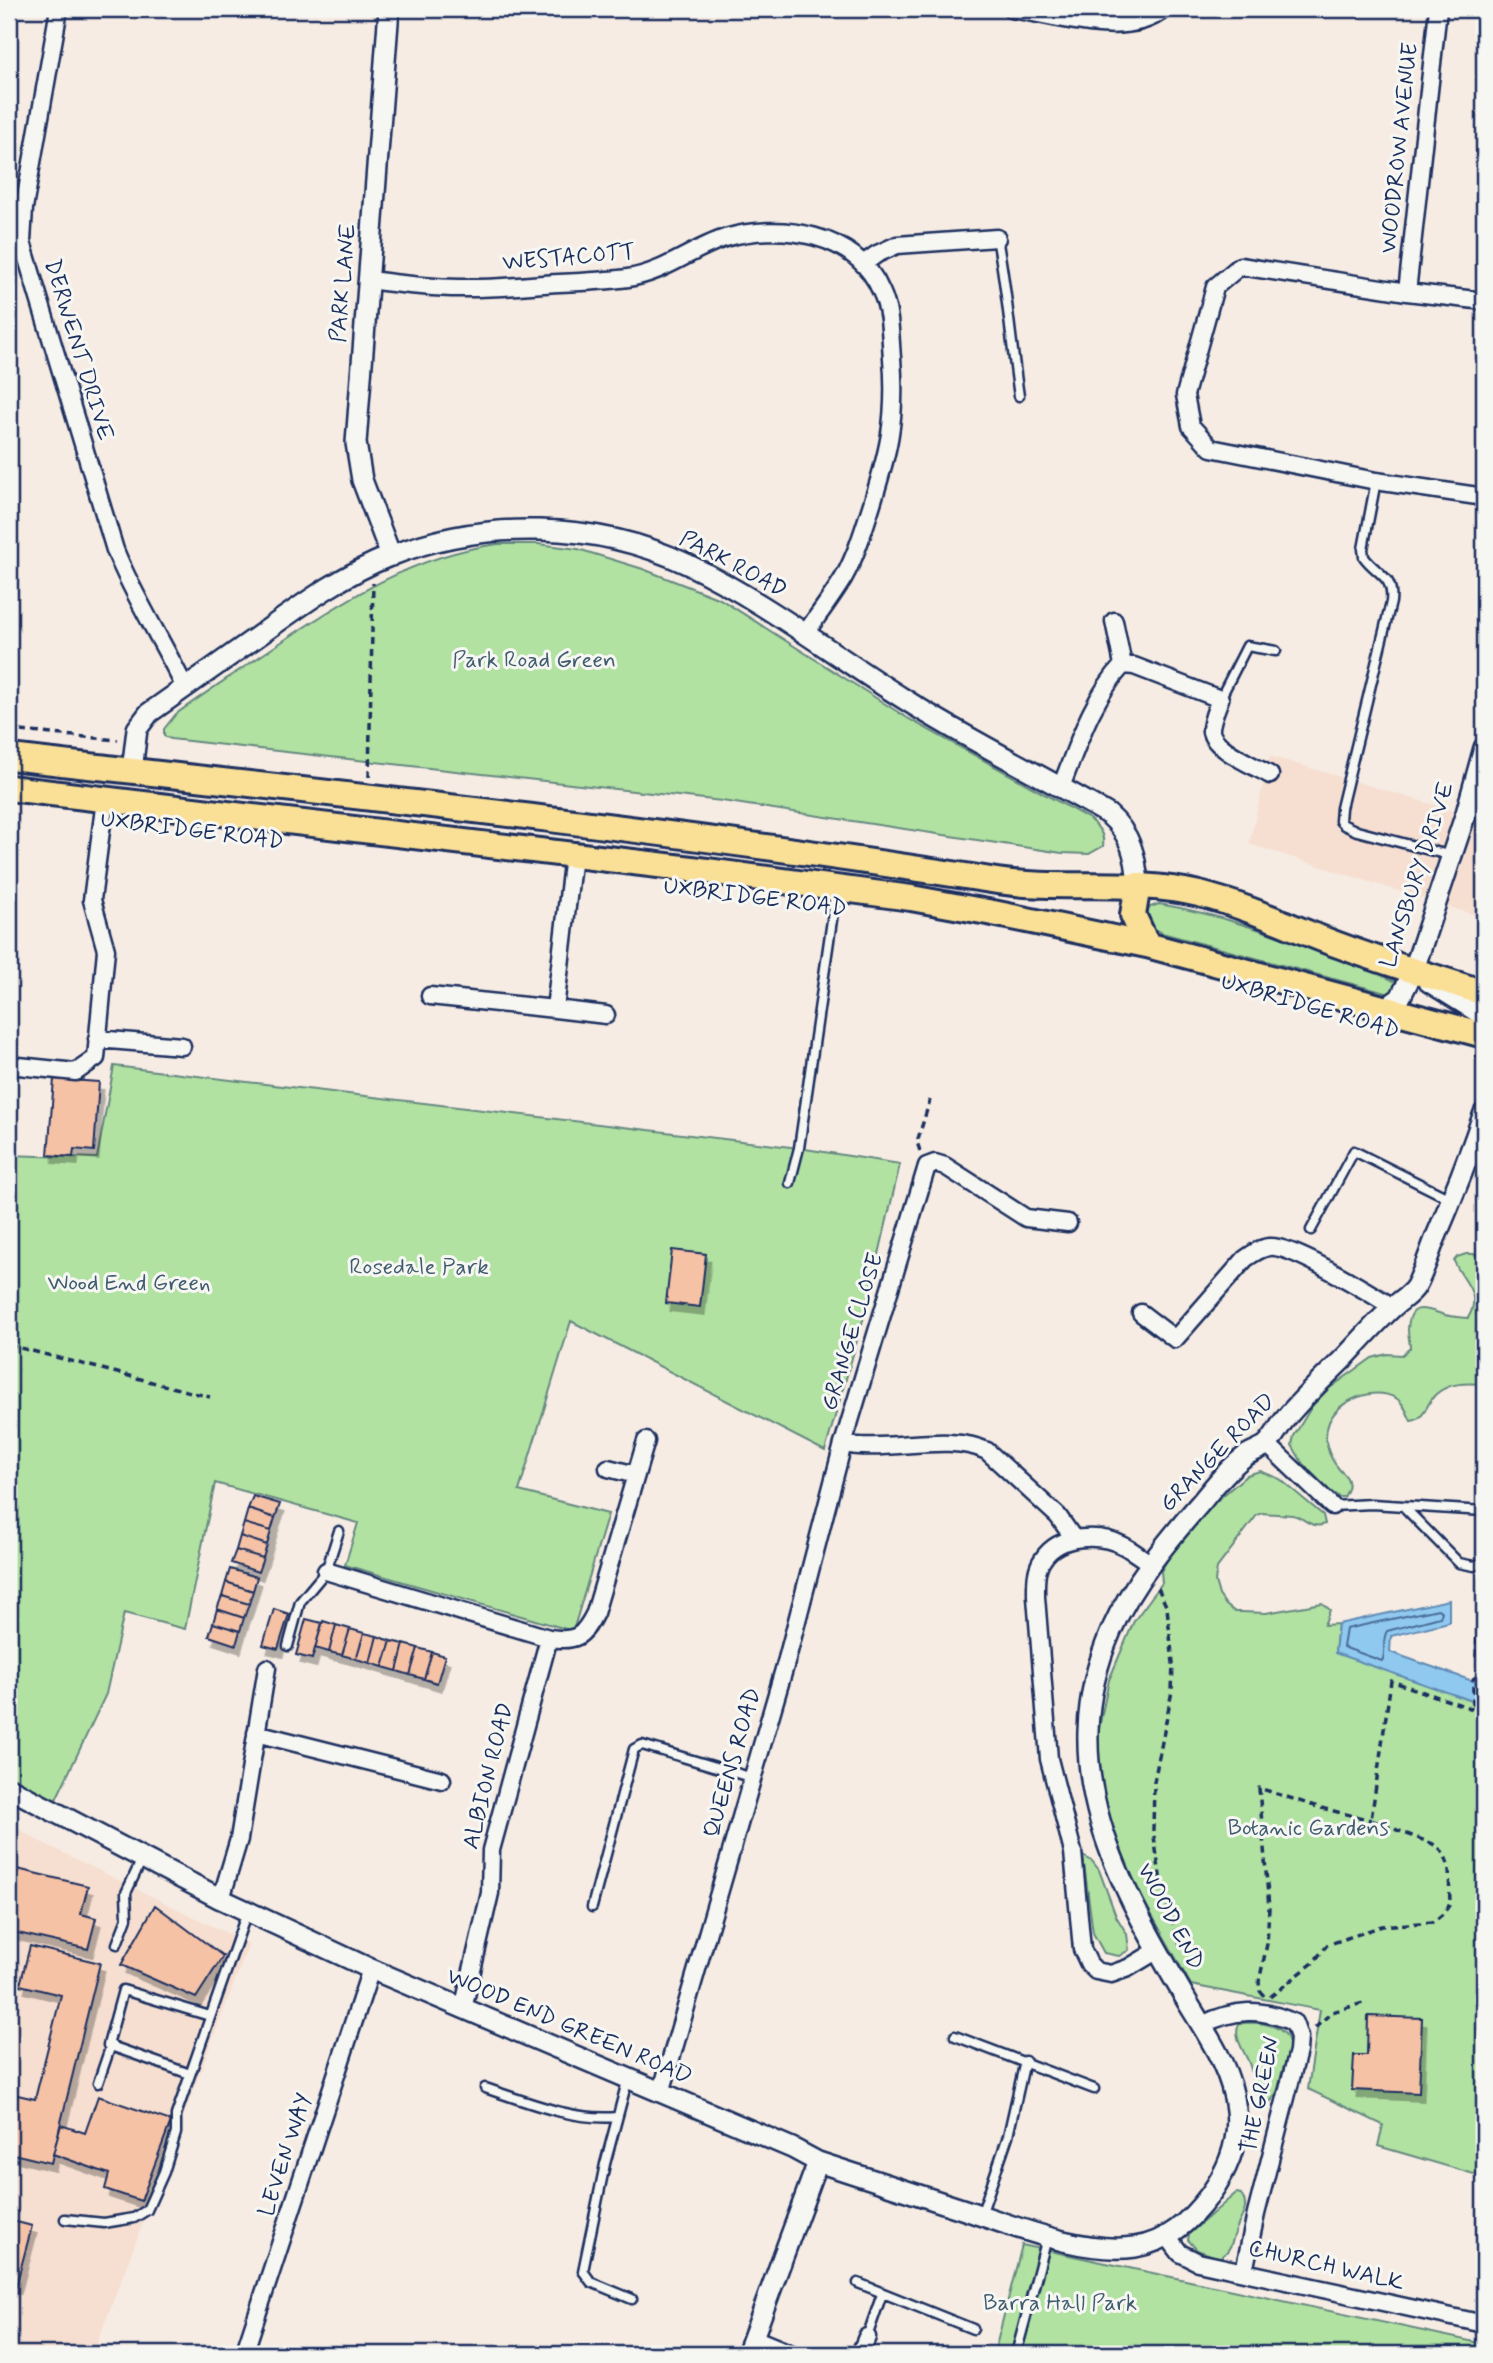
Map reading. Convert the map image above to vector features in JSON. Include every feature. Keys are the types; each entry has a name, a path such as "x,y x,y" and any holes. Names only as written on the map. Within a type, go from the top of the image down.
{"main road":[{"path":"9,757 762,845 1007,882 1079,887 1138,885 1176,890 1231,904 1413,972 1484,993"},
{"name":"UXBRIDGE ROAD","path":"9,788 834,887 993,912 1147,945 1386,1008 1478,1043"},
{"path":"1138,885 1133,915 1147,945"}],"street":[{"name":"DERWENT DRIVE","path":"59,9 24,208 22,242 115,550 135,595 185,688"},
{"name":"PARK LANE","path":"382,559 362,480 356,443 389,9"},
{"path":"1011,9 1112,25 1136,23 1153,17 1164,9"},
{"name":"WOODROW AVENUE","path":"1406,292 1438,9"},
{"name":"WESTACOTT","path":"369,281 459,289 631,278 666,268 723,239 787,230 817,237 840,247 863,264 880,288 888,314 894,396 891,437 887,459 852,562 805,634"},
{"path":"863,264 897,245 998,238"},
{"path":"1484,301 1406,292 1240,266 1215,287 1185,395 1191,426 1210,448 1376,481 1484,497"},
{"name":"PARK ROAD","path":"132,771 135,739 142,721 305,602 382,559 460,536 493,531 546,530 578,533 648,549 685,563 730,586 904,700 1108,814 1121,825 1136,862 1138,885"},
{"path":"1114,621 1123,665"},
{"path":"1123,665 1134,666 1220,699 1211,728 1212,734 1226,750 1270,775"},
{"path":"1061,787 1091,709 1123,665"},
{"name":"LANSBURY DRIVE","path":"1386,1008 1400,998 1413,972 1452,856 1484,748"},
{"path":"9,1065 76,1072 96,1058 106,950 92,900 105,800"},
{"path":"555,1009 573,855"},
{"path":"1413,972 1484,1016"},
{"path":"430,996 606,1015"},
{"path":"97,1039 183,1046"},
{"name":"GRANGE ROAD","path":"1149,1568 1182,1523 1227,1472 1244,1457 1268,1444 1286,1418 1393,1307 1414,1290 1452,1200 1484,1113"},
{"path":"927,1166 936,1163 945,1166 1026,1218 1068,1223"},
{"name":"GRANGE CLOSE","path":"927,1166 843,1444 867,1447 958,1443 979,1447 987,1451 1059,1516 1074,1539"},
{"path":"1141,1313 1175,1339 1245,1259 1271,1246 1301,1256 1393,1307"},
{"path":"326,1571 549,1638 569,1641 586,1631 596,1613 646,1441"},
{"name":"QUEENS ROAD","path":"661,2094 787,1659 843,1444"},
{"path":"1268,1444 1332,1506"},
{"path":"608,1468 636,1475"},
{"path":"1149,1568 1123,1545 1096,1538 1074,1539 1051,1550 1042,1560 1037,1571 1036,1597 1049,1759 1073,1852 1082,1949 1089,1964 1096,1971 1111,1974 1128,1968 1158,1950"},
{"name":"WOOD END","path":"1133,2247 1168,2237 1187,2221 1212,2193 1235,2147 1237,2110 1220,2057 1130,1899 1105,1843 1094,1801 1087,1738 1095,1678 1111,1629 1149,1568"},
{"name":"ALBION ROAD","path":"463,2008 490,1893 491,1850 549,1638"},
{"path":"221,1899 239,1839 267,1668"},
{"path":"256,1733 442,1780"},
{"name":"WOOD END GREEN ROAD","path":"9,1788 247,1912 371,1969 792,2148 818,2162 1047,2236 1094,2246 1133,2247"},
{"name":"LEVEN WAY","path":"244,2354 371,1969"},
{"name":"THE GREEN","path":"1202,2025 1225,2015 1249,2011 1280,2017 1294,2023 1299,2037 1293,2075 1256,2214 1244,2271"},
{"path":"792,2354 750,2346 818,2162"},
{"name":"CHURCH WALK","path":"1168,2237 1180,2253 1191,2260 1484,2324"},
{"path":"860,2354 867,2337"}],"lane":[{"path":"998,238 1019,396"},
{"path":"1376,481 1363,549 1364,557 1390,583 1391,603 1340,821 1357,831 1452,856"},
{"path":"1220,699 1247,646 1276,651"},
{"path":"790,1183 799,1148 834,906 834,887"},
{"path":"1311,1230 1354,1151 1452,1200"},
{"path":"1332,1506 1372,1504 1484,1511"},
{"path":"1403,1506 1459,1563 1474,1566 1484,1562"},
{"path":"288,1646 300,1602 326,1571 339,1531"},
{"path":"592,1907 634,1749 642,1745 753,1778"},
{"path":"117,1944 127,1918 126,1893 142,1858"},
{"path":"65,2218 104,2223 134,2218 147,2210 164,2172 176,2133 176,2115 247,1912"},
{"path":"190,2074 108,2045 123,1990 211,2016"},
{"path":"955,2036 1094,2089"},
{"path":"98,2083 111,2045"},
{"path":"981,2215 1008,2136 1025,2061"},
{"path":"628,2078 605,2164 583,2272 591,2282 632,2299"},
{"path":"485,2088 566,2114 596,2119 617,2117"},
{"path":"1016,2354 1047,2236"},
{"path":"858,2283 973,2329"},
{"path":"867,2337 883,2294"}],"path":[{"path":"369,777 382,559"},
{"path":"9,730 110,740"},
{"path":"1478,1043 1484,1062"},
{"path":"927,1166 916,1142 930,1100"},
{"path":"9,1345 210,1397"},
{"path":"1149,1568 1167,1608 1173,1663 1172,1691 1154,1782 1153,1830 1162,1889 1185,1958"},
{"path":"1484,1580 1480,1582 1476,1656 1484,1661"},
{"path":"1371,1820 1391,1681 1473,1709 1473,1679 1484,1672"},
{"path":"1249,2011 1267,1999 1313,1963 1327,1945 1382,1926 1433,1922 1443,1914 1450,1904 1449,1867 1444,1853 1433,1844 1371,1820 1259,1788 1269,1926 1259,1982 1260,1991 1267,1999"},
{"path":"1299,2037 1306,2036 1332,2012 1363,2003"}],"shaded area":[{"path":"1270,756 1441,807 1484,823 1484,918 1249,844"},
{"path":"9,1823 37,1840 249,1944 93,2354 9,2354"}],"green space":[{"name":"Park Road Green","path":"498,544 538,544 578,549 643,569 720,599 909,719 1088,818 1102,834 1103,846 1089,854 1062,853 722,801 171,739 164,736 164,729 176,714 355,596 382,581 438,558"},
{"path":"1159,904 1259,930 1380,974 1400,986 1386,993 1162,933 1151,927 1145,917 1150,907"},
{"name":"Rosedale Park","path":"114,1066 799,1148 900,1164 867,1306 825,1451 571,1321 519,1491 608,1514 573,1631 345,1565 358,1523 215,1483 185,1629 124,1613 106,1694 51,1810 9,1783 9,1155 97,1158"},
{"path":"1466,1254 1484,1257 1484,1384 1459,1384 1441,1390 1419,1418 1411,1421 1401,1403 1387,1395 1358,1397 1340,1407 1329,1422 1326,1435 1329,1453 1349,1483 1344,1497 1339,1497 1303,1464 1292,1445 1294,1436 1312,1406 1327,1390 1372,1358 1387,1354 1402,1355 1410,1348 1409,1320 1415,1310 1425,1309 1448,1316 1468,1318 1472,1309 1472,1294 1454,1261"},
{"name":"Botanic Gardens","path":"1260,1471 1280,1479 1323,1515 1325,1524 1312,1524 1292,1515 1257,1515 1217,1568 1215,1581 1219,1595 1226,1605 1235,1612 1266,1613 1322,1603 1330,1610 1324,1625 1338,1624 1335,1652 1484,1705 1484,2177 1378,2146 1383,2125 1308,2089 1320,2010 1191,1985 1136,1887 1104,1804 1097,1738 1109,1680 1134,1621 1162,1583 1161,1571 1169,1557 1214,1503 1247,1475"},
{"path":"1083,1856 1092,1861 1099,1870 1116,1916 1127,1934 1129,1950 1119,1956 1104,1953 1093,1933"},
{"path":"1239,2024 1274,2027 1286,2035 1289,2042 1278,2088 1270,2102 1264,2101 1257,2093 1250,2066 1238,2040 1237,2029"},
{"path":"1236,2193 1241,2194 1244,2199 1245,2208 1229,2249 1219,2258 1197,2250 1188,2240 1189,2234"},
{"name":"Barra Hall Park","path":"1022,2245 1484,2344 1484,2354 994,2354"}],"water":[{"path":"1449,1600 1449,1622 1391,1636 1390,1652 1484,1685 1484,1705 1335,1653 1338,1624"}],"building":[{"path":"54,1079 99,1082 94,1151 74,1149 73,1157 48,1155"},
{"path":"672,1250 706,1254 700,1307 666,1303"},
{"path":"253,1496 280,1504 275,1518 248,1509"},
{"path":"248,1509 275,1518 271,1531 244,1523"},
{"path":"244,1523 271,1531 267,1545 240,1536"},
{"path":"240,1536 267,1545 263,1558 236,1550"},
{"path":"236,1550 263,1558 258,1572 231,1563"},
{"path":"230,1569 257,1577 253,1591 226,1582"},
{"path":"226,1582 253,1591 249,1604 222,1596"},
{"path":"222,1596 249,1604 244,1618 217,1609"},
{"path":"217,1609 244,1618 240,1631 213,1623"},
{"path":"274,1609 289,1614 278,1649 263,1645"},
{"path":"306,1619 322,1623 312,1659 296,1655"},
{"path":"323,1621 336,1625 329,1652 315,1648"},
{"path":"213,1623 240,1631 236,1645 209,1636"},
{"path":"336,1625 350,1629 342,1655 329,1652"},
{"path":"350,1629 364,1633 356,1659 342,1655"},
{"path":"364,1633 377,1636 370,1663 356,1659"},
{"path":"377,1636 391,1641 383,1667 370,1663"},
{"path":"391,1641 404,1644 397,1671 383,1667"},
{"path":"404,1644 418,1648 410,1675 397,1671"},
{"path":"418,1648 432,1652 424,1679 410,1675"},
{"path":"432,1652 445,1656 437,1683 424,1679"},
{"path":"9,1867 88,1886 81,1914 96,1918 88,1949 9,1931"},
{"path":"155,1905 223,1956 196,1998 121,1965"},
{"path":"30,1946 100,1963 51,2163 9,2153 9,2093 35,2099 61,1995 20,1985"},
{"path":"1368,2016 1422,2018 1419,2093 1352,2090 1354,2055 1367,2055"},
{"path":"98,2096 171,2121 141,2201 105,2189 109,2174 53,2154 61,2125 85,2133"},
{"path":"9,2220 32,2226 16,2286 9,2284"}],"park label":[{"name":"Wood End Green","path":"129,1284"}]}
